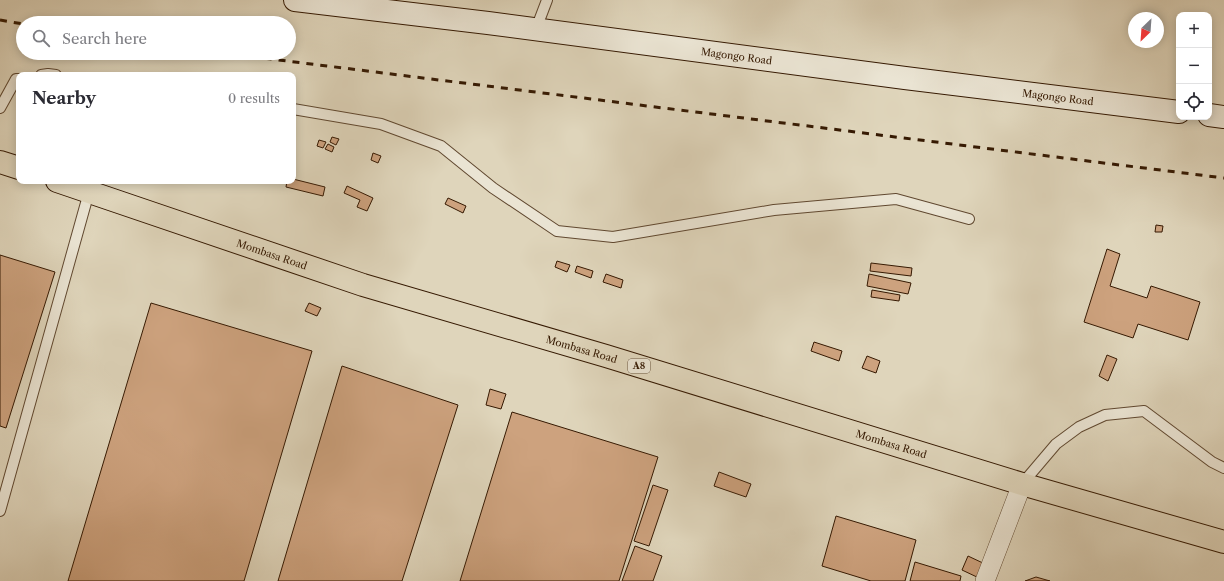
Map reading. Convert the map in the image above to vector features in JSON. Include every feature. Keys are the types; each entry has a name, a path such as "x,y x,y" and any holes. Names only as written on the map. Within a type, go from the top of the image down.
{"highway":[{"path":"0,162 16,167"},
{"name":"Mombasa Road","path":"66,184 363,285 599,354 1022,484 1224,542"}],"street":[{"name":"Magongo Road","path":"295,0 536,29 906,78 1176,112"},
{"path":"1212,116 1224,117"},
{"path":"985,581 1022,484"}],"lane":[{"path":"536,29 547,0"},
{"path":"0,108 16,79"},
{"path":"296,110 381,124 441,146 493,188 557,231 613,237 774,210 896,199 969,219"},
{"path":"0,511 89,192"},
{"path":"1022,484 1056,444 1080,427 1105,415 1144,411 1212,462 1224,468"}],"building":[{"path":"332,137 339,139 336,145 330,142"},
{"path":"319,140 326,142 323,148 317,146"},
{"path":"328,144 334,147 332,152 325,149"},
{"path":"373,153 381,156 378,163 371,160"},
{"path":"296,180 325,187 323,196 286,187 286,184 296,184"},
{"path":"347,186 373,198 367,211 357,207 360,200 344,193"},
{"path":"448,198 466,206 463,213 445,204"},
{"path":"1156,225 1163,226 1162,232 1155,232"},
{"path":"1107,249 1120,254 1110,286 1147,298 1151,286 1200,302 1188,340 1138,324 1133,338 1084,322"},
{"path":"0,255 55,272 6,428 0,426"},
{"path":"557,261 570,265 567,272 555,267"},
{"path":"871,263 912,268 911,276 870,271"},
{"path":"577,266 593,271 591,278 575,272"},
{"path":"606,274 623,280 621,288 603,282"},
{"path":"869,274 911,283 908,294 867,286"},
{"path":"872,290 900,295 899,301 871,297"},
{"path":"151,303 312,351 244,581 68,581"},
{"path":"309,303 321,308 317,316 305,311"},
{"path":"814,342 842,351 839,361 811,351"},
{"path":"1107,355 1117,359 1108,381 1099,376"},
{"path":"867,356 880,361 876,373 862,368"},
{"path":"342,366 458,405 402,581 278,581"},
{"path":"490,389 506,394 501,409 486,405"},
{"path":"512,412 658,457 619,581 460,581"},
{"path":"719,472 751,484 746,497 714,486"},
{"path":"653,485 668,490 649,546 634,541"},
{"path":"836,516 916,540 905,581 871,581 822,566"},
{"path":"635,546 662,556 653,581 622,581"},
{"path":"968,556 985,564 979,578 962,570"},
{"path":"915,562 961,576 960,581 910,581"},
{"path":"1036,577 1050,581 1025,581"}],"railway":[{"path":"0,20 16,23"},
{"path":"279,60 1224,178"}]}
